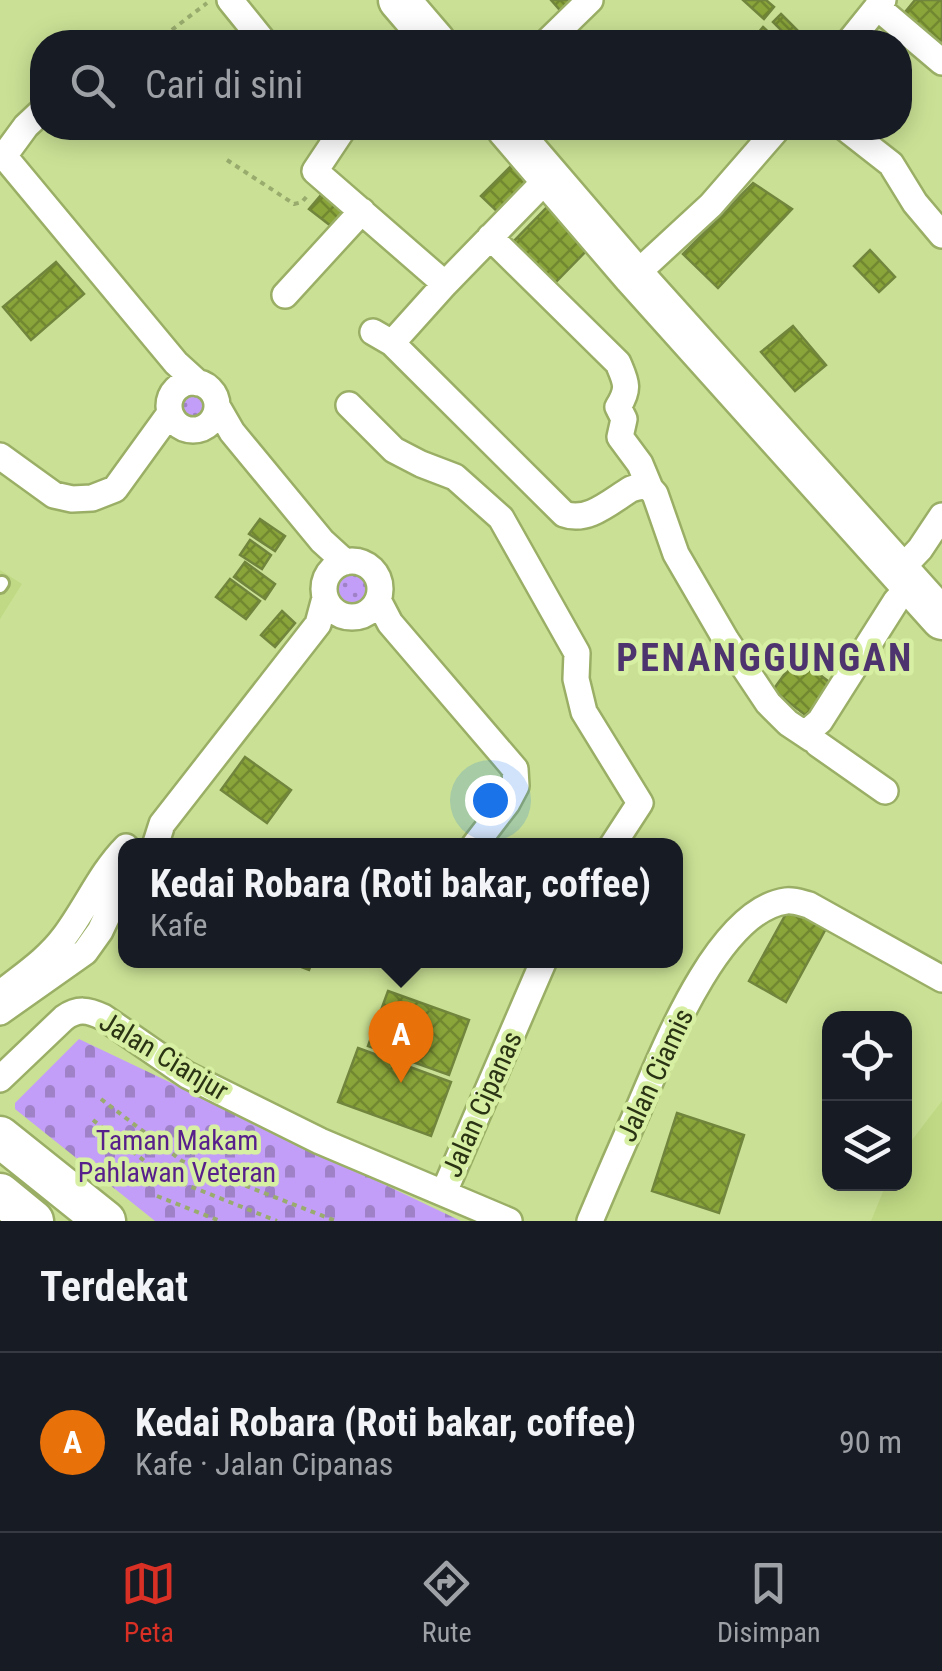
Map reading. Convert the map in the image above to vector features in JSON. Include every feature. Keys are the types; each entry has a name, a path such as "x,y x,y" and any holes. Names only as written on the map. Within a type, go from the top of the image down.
{"main road":[{"path":"399,0 425,30"},
{"path":"517,140 942,619"},
{"path":"0,1138 105,1221"},
{"path":"0,1194 34,1221"}],"street":[{"path":"230,0 254,30"},
{"path":"559,30 590,0"},
{"path":"859,30 880,4 908,30"},
{"path":"912,34 942,62"},
{"path":"30,122 2,156 176,362 181,413"},
{"path":"336,140 315,171 445,284"},
{"path":"634,276 711,205 768,140"},
{"path":"860,140 891,164 942,235"},
{"path":"548,178 445,284 382,338 564,514 579,518 631,488 650,488"},
{"path":"285,296 362,211"},
{"path":"490,237 618,362 626,382 626,394 618,407 624,419 620,437 655,494 676,554 720,631 768,703 788,723 884,792"},
{"path":"0,456 54,495 92,498 114,489 181,413 212,391 232,432 338,566"},
{"path":"349,405 394,450 455,477 501,518 577,653 576,679 584,712 640,803 617,838"},
{"path":"181,413 232,432"},
{"path":"812,739 896,601 920,549 942,516"},
{"path":"159,835 353,612 379,583 370,568 354,561 338,566 326,579 353,612 515,769 516,786 480,838"},
{"path":"0,1012 85,952 100,931 114,889 110,866 118,857"},
{"path":"0,994 114,889"},
{"name":"Jalan Ciamis","path":"590,1221 676,1022 711,964 733,934 753,917 782,902 808,905 942,979"},
{"name":"Jalan Cipanas","path":"444,1192 541,968"},
{"name":"Jalan Cianjur","path":"0,1079 64,1018 72,1012 90,1011 188,1076 320,1141 509,1221"}],"path":[{"path":"173,30 211,0"},
{"path":"228,160 294,204 302,202 322,177"},
{"path":"101,1099 182,1161 336,1221"},
{"path":"93,1120 162,1175 277,1221"},
{"path":"156,1196 220,1221"}],"shaded area":[{"path":"0,570 22,584 0,619"},
{"path":"942,1101 942,1221 871,1221 883,1191 912,1191 912,1140"}],"green space":[{"path":"193,392 203,396 207,406 203,416 193,420 183,416 179,406 183,396"},
{"path":"352,572 364,577 369,589 364,601 352,606 340,601 335,589 340,577"},
{"name":"Taman Makam Pahlawan Veteran","path":"79,1039 461,1221 155,1221 15,1109 15,1103"}],"building":[{"path":"551,0 581,0 565,16"},
{"path":"743,0 766,0 774,7 764,19"},
{"path":"915,0 942,0 942,39 937,46 901,17"},
{"path":"781,14 797,30 781,30 773,22"},
{"path":"515,162 535,181 502,216 481,196"},
{"path":"753,183 792,209 718,288 683,254"},
{"path":"327,188 357,212 340,233 309,209"},
{"path":"550,204 592,245 551,287 509,246"},
{"path":"870,250 895,277 879,292 854,266"},
{"path":"56,262 84,294 31,340 3,307"},
{"path":"793,326 826,365 795,391 761,352"},
{"path":"260,519 285,536 275,551 249,534"},
{"path":"250,540 271,555 262,569 240,555"},
{"path":"245,562 275,584 265,599 234,577"},
{"path":"230,579 260,601 246,619 216,597"},
{"path":"282,611 295,623 275,647 261,635"},
{"path":"797,657 833,685 808,717 773,690"},
{"path":"245,757 291,790 267,823 221,790"},
{"path":"792,903 829,923 786,1002 749,981"},
{"path":"388,991 469,1020 449,1075 368,1046"},
{"path":"358,1048 451,1082 431,1136 338,1102"},
{"path":"677,1113 744,1135 719,1213 652,1191"}],"place":[{"name":"Kedai Robara (Roti bakar, coffee)","path":"401,1083"}],"district":[{"name":"PENANGGUNGAN","path":"765,658"}]}
